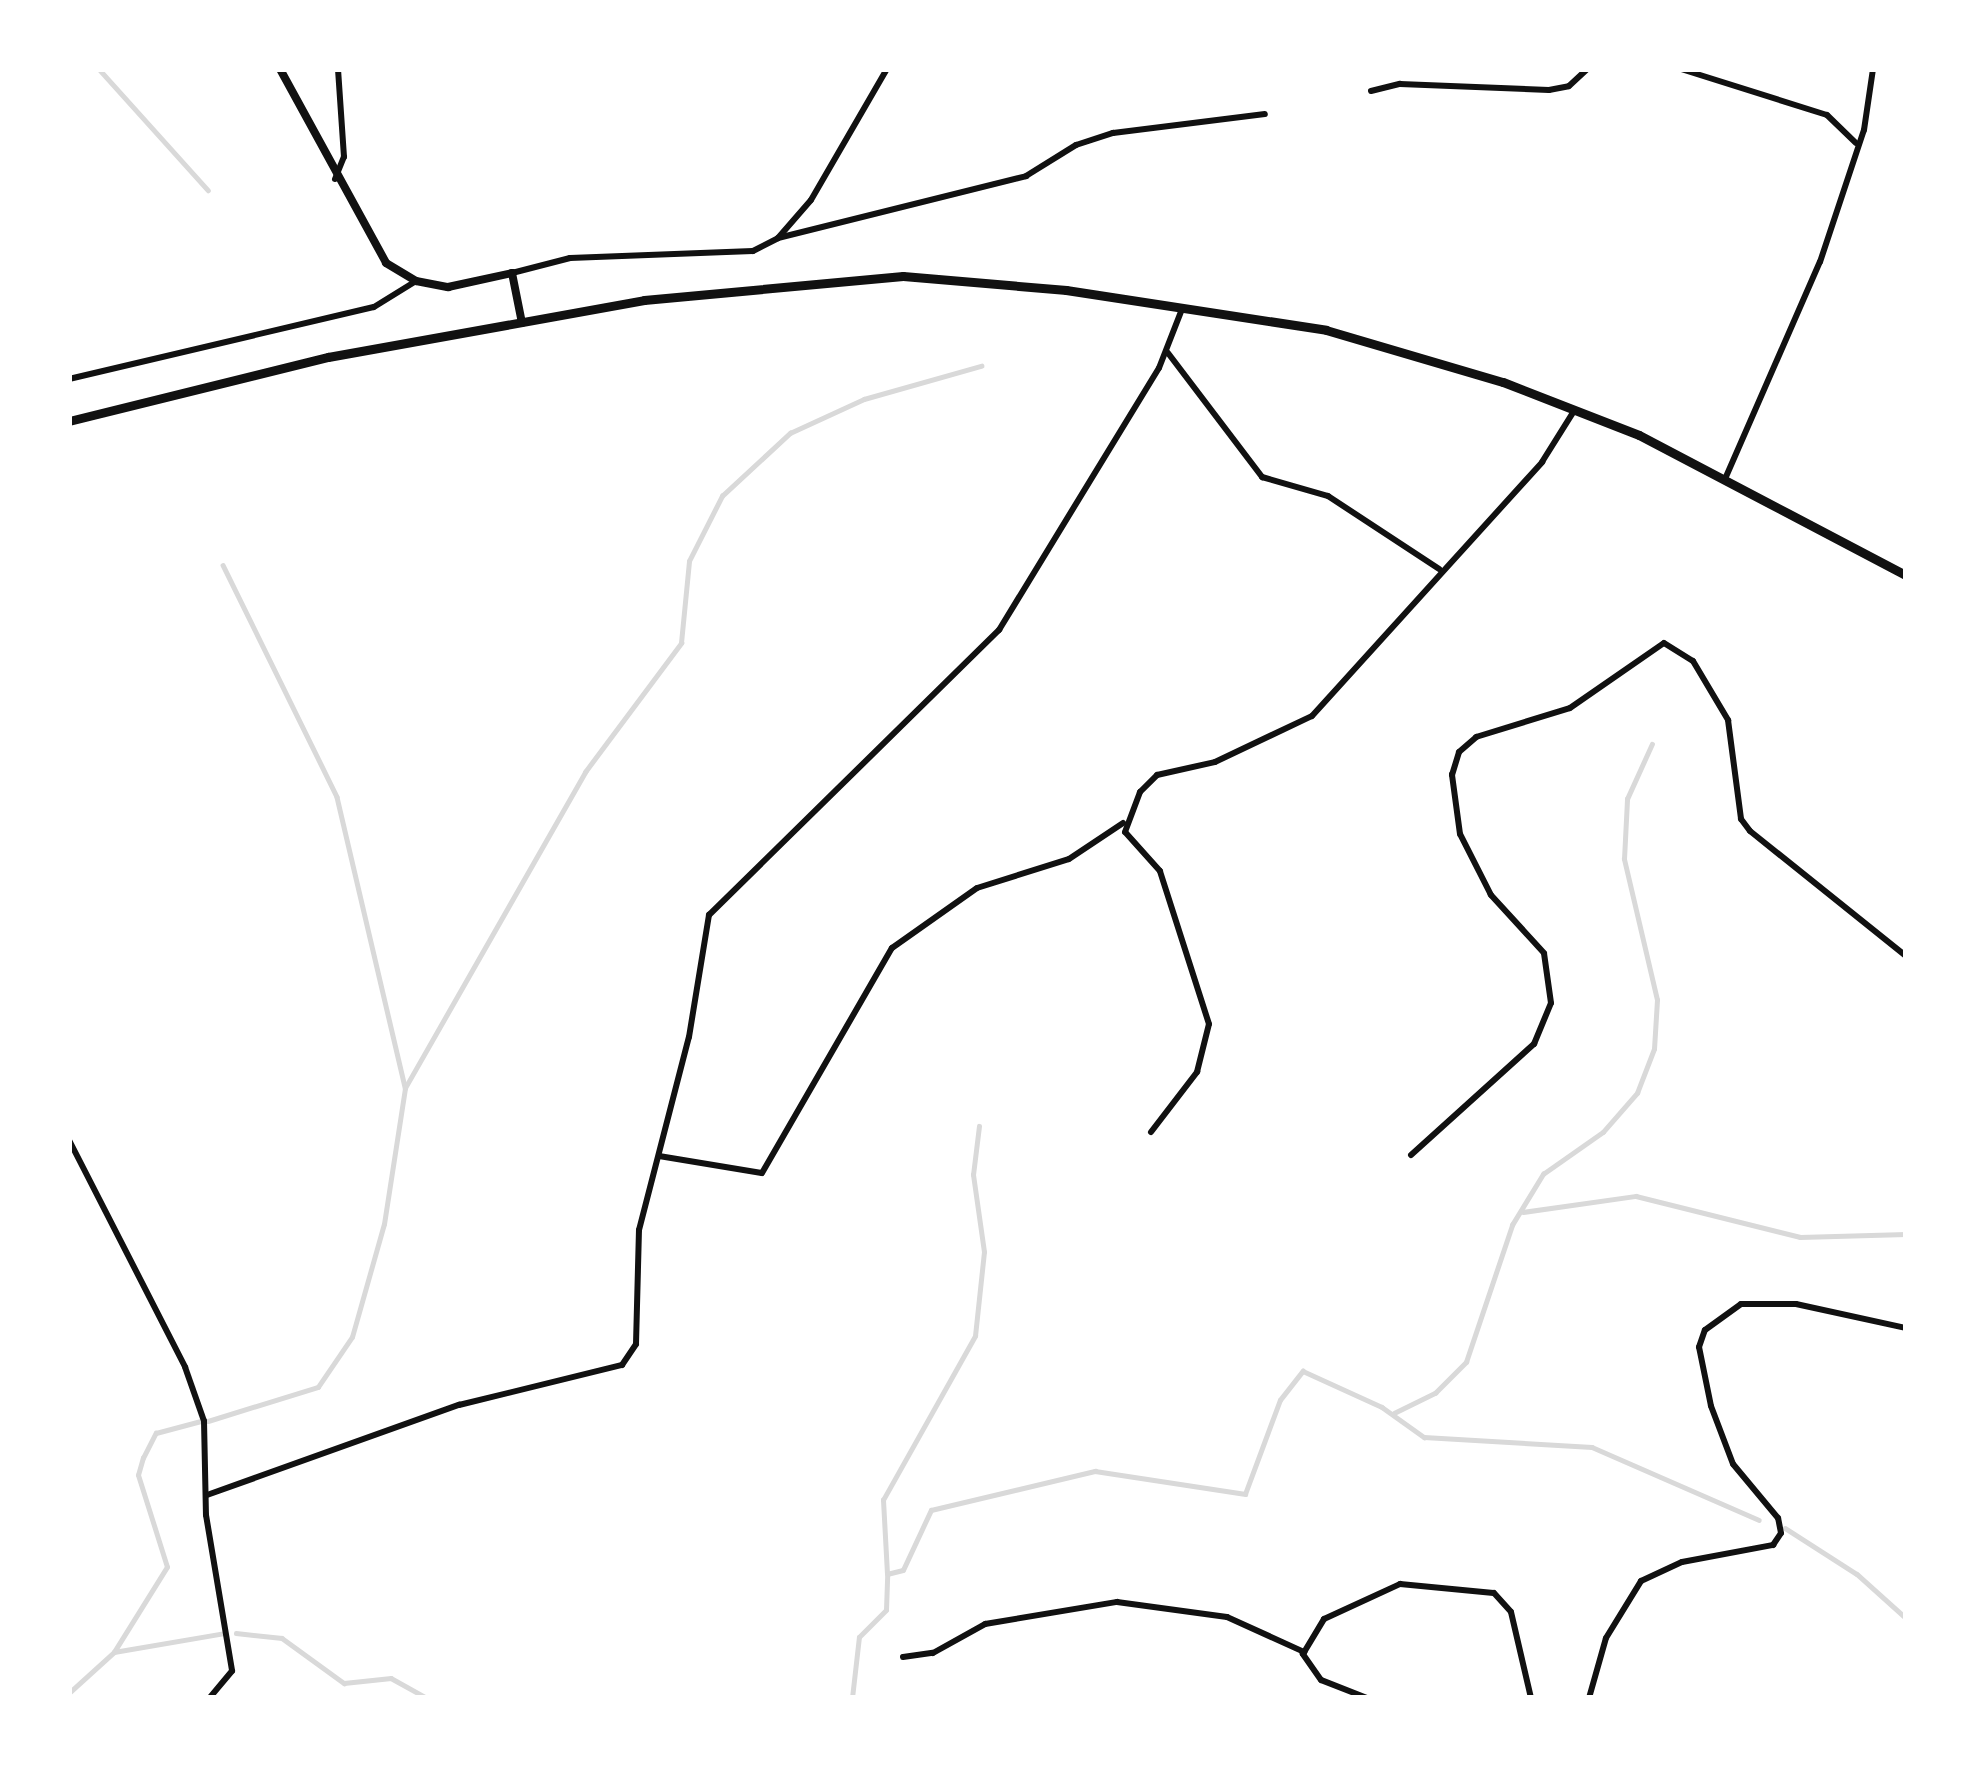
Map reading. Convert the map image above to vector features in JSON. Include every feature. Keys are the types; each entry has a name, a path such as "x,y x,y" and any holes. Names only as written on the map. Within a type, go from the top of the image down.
{"main road":[{"path":"69,421 328,358 695,293 903,276 1183,305 1326,330 1576,408 1725,478 1906,575"}],"street":[{"path":"280,69 335,179 386,263 416,281 448,287 570,258 753,250 778,238 1026,176 1076,145 1113,134 1265,114"},
{"path":"335,179 344,157 338,69"},
{"path":"778,238 811,200 887,69"},
{"path":"1371,91 1400,84 1549,90 1569,86 1588,69"},
{"path":"1681,69 1827,115 1856,142"},
{"path":"1725,478 1820,262 1873,69"},
{"path":"512,273 523,325"},
{"path":"69,379 374,307 416,281"},
{"path":"207,1495 458,1405 622,1365 636,1344 639,1230 709,915 999,629 1168,353 1183,305"},
{"path":"1168,353 1262,477 1328,496 1439,569"},
{"path":"659,1156 762,1174 892,948 977,888 1069,859 1126,821 1157,776 1215,762 1312,716 1439,569 1542,461 1576,408"},
{"path":"1411,1155 1534,1044 1550,1004 1544,953 1491,895 1460,834 1452,775 1459,752 1476,737 1570,708 1656,647 1681,647 1716,695 1750,831 1906,956"},
{"path":"1126,821 1125,832 1160,871 1209,1024 1197,1072 1151,1132"},
{"path":"69,1140 185,1367 204,1421 207,1495 232,1671 209,1698"},
{"path":"1589,1698 1606,1638 1641,1582 1682,1562 1773,1545 1781,1533 1778,1518 1733,1464 1711,1406 1699,1347 1706,1330 1741,1304 1796,1304 1906,1328"},
{"path":"1304,1652 1324,1619 1373,1592 1400,1584 1474,1587 1494,1593 1511,1612 1531,1698"},
{"path":"903,1657 946,1648 985,1624 1118,1602 1228,1617 1304,1652 1321,1680 1366,1698"}],"waterway":[{"path":"99,69 208,190"},
{"path":"208,1421 318,1387 352,1337 384,1224 405,1088 585,772 681,643 689,561 722,496 790,433 864,399 981,366"},
{"path":"223,565 337,797 405,1088"},
{"path":"1394,1413 1435,1393 1466,1362 1512,1225 1543,1174 1603,1132 1637,1093 1654,1049 1657,1000 1624,859 1627,799 1652,744"},
{"path":"887,1574 883,1500 975,1336 984,1252 973,1175 979,1126"},
{"path":"1523,1212 1636,1196 1800,1237 1906,1234"},
{"path":"852,1698 859,1637 886,1610 887,1574 903,1570 931,1510 1095,1471 1245,1494 1280,1400 1303,1371 1382,1407 1424,1437 1592,1447 1759,1520"},
{"path":"114,1652 167,1567 138,1475 143,1458 156,1433 201,1421"},
{"path":"1785,1528 1857,1574 1906,1618"},
{"path":"69,1693 114,1652 225,1633"},
{"path":"236,1633 282,1638 344,1683 391,1678 427,1698"}]}
